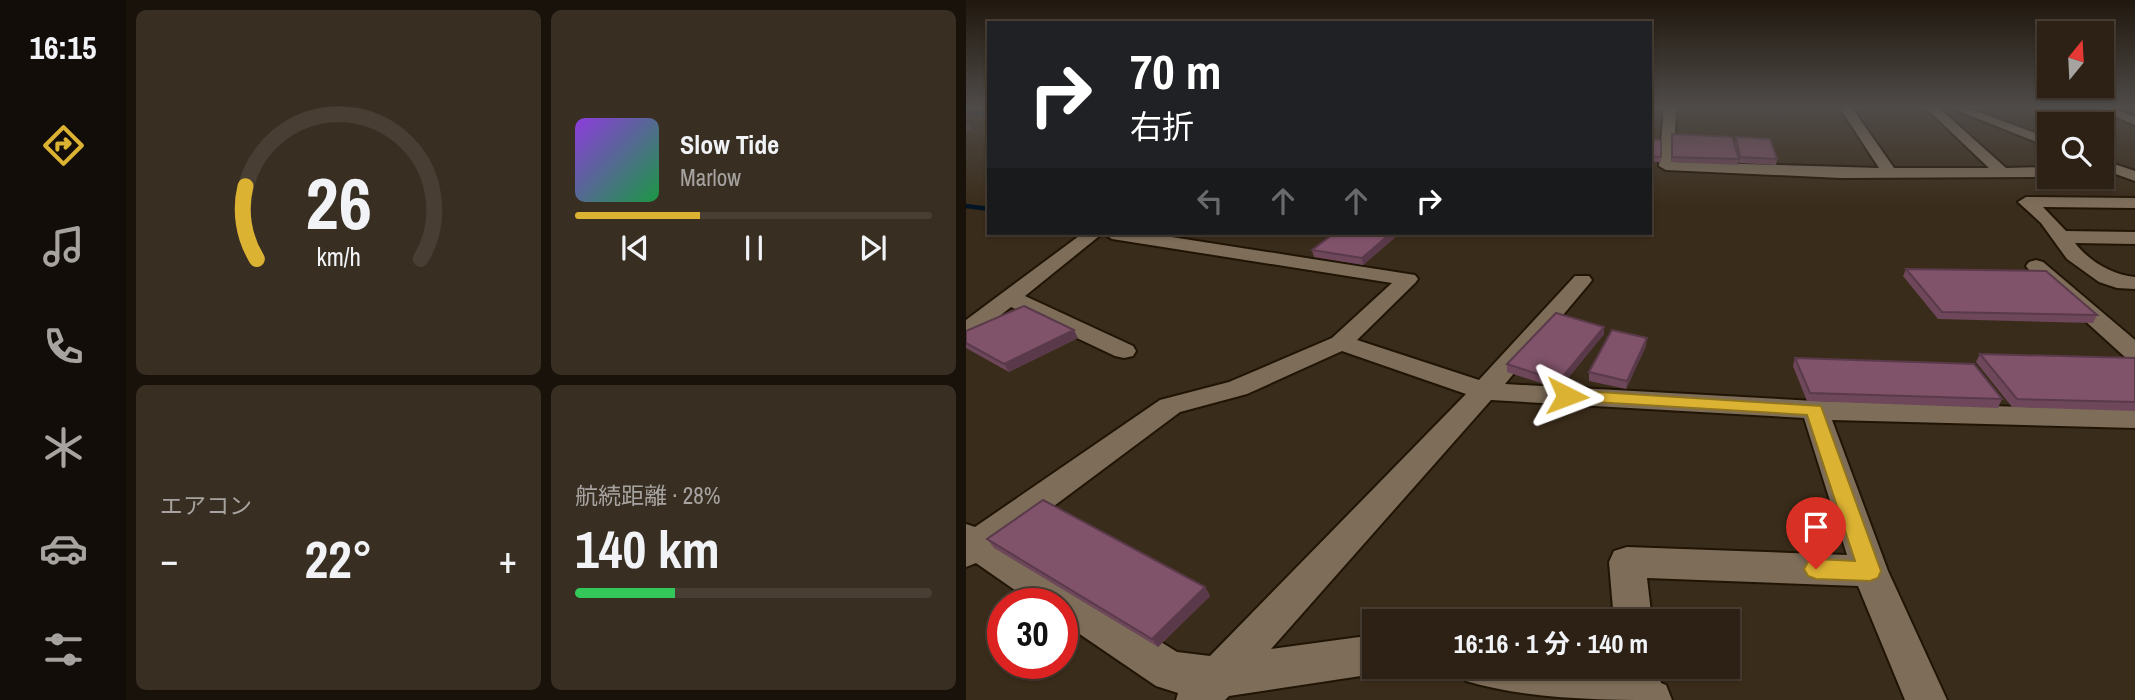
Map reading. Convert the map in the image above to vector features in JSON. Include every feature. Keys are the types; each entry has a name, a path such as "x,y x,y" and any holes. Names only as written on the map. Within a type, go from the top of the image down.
{"street":[{"path":"1668,141 1667,166 1776,172 2037,172"},
{"path":"1868,141 1890,173"},
{"path":"1968,141 2000,170"},
{"path":"2114,169 2135,177"},
{"path":"2114,176 2135,177"},
{"path":"2135,202 2026,202 2047,219 2074,255 2106,278 2135,283"},
{"path":"966,331 1091,235"},
{"path":"1125,235 1408,279 1340,343 1238,388 1170,406 969,545 1171,672 1207,689 1362,657"},
{"path":"2062,237 2135,238"},
{"path":"2036,266 2135,353"},
{"path":"1207,689 1484,391 1582,280"},
{"path":"1008,297 1124,351"},
{"path":"1340,343 1484,391 1815,410 2135,419"},
{"path":"1815,410 1870,571 1926,700"},
{"path":"1632,609 1627,562 1870,571"},
{"path":"1574,679 1644,688"}],"building":[{"path":"1652,141 1661,141 1661,157 1652,156"},
{"path":"1672,141 1733,141 1739,159 1672,157"},
{"path":"1737,141 1771,141 1777,159 1740,157"},
{"path":"1332,235 1389,235 1362,258 1312,250"},
{"path":"1906,269 2046,271 2097,315 1942,312"},
{"path":"1024,306 1074,330 1004,364 966,343 966,331"},
{"path":"1556,313 1604,327 1559,381 1507,364"},
{"path":"1612,330 1647,338 1627,381 1589,372"},
{"path":"1980,354 2135,358 2135,402 2017,399"},
{"path":"1795,358 1974,364 2002,399 1810,393"},
{"path":"1043,500 1205,587 1152,639 1078,594 1078,588 1068,588 987,539"}],"waterway":[{"path":"966,206 987,209"}],"route":[{"path":"1567,396 1815,410 1870,571 1816,569"}]}
